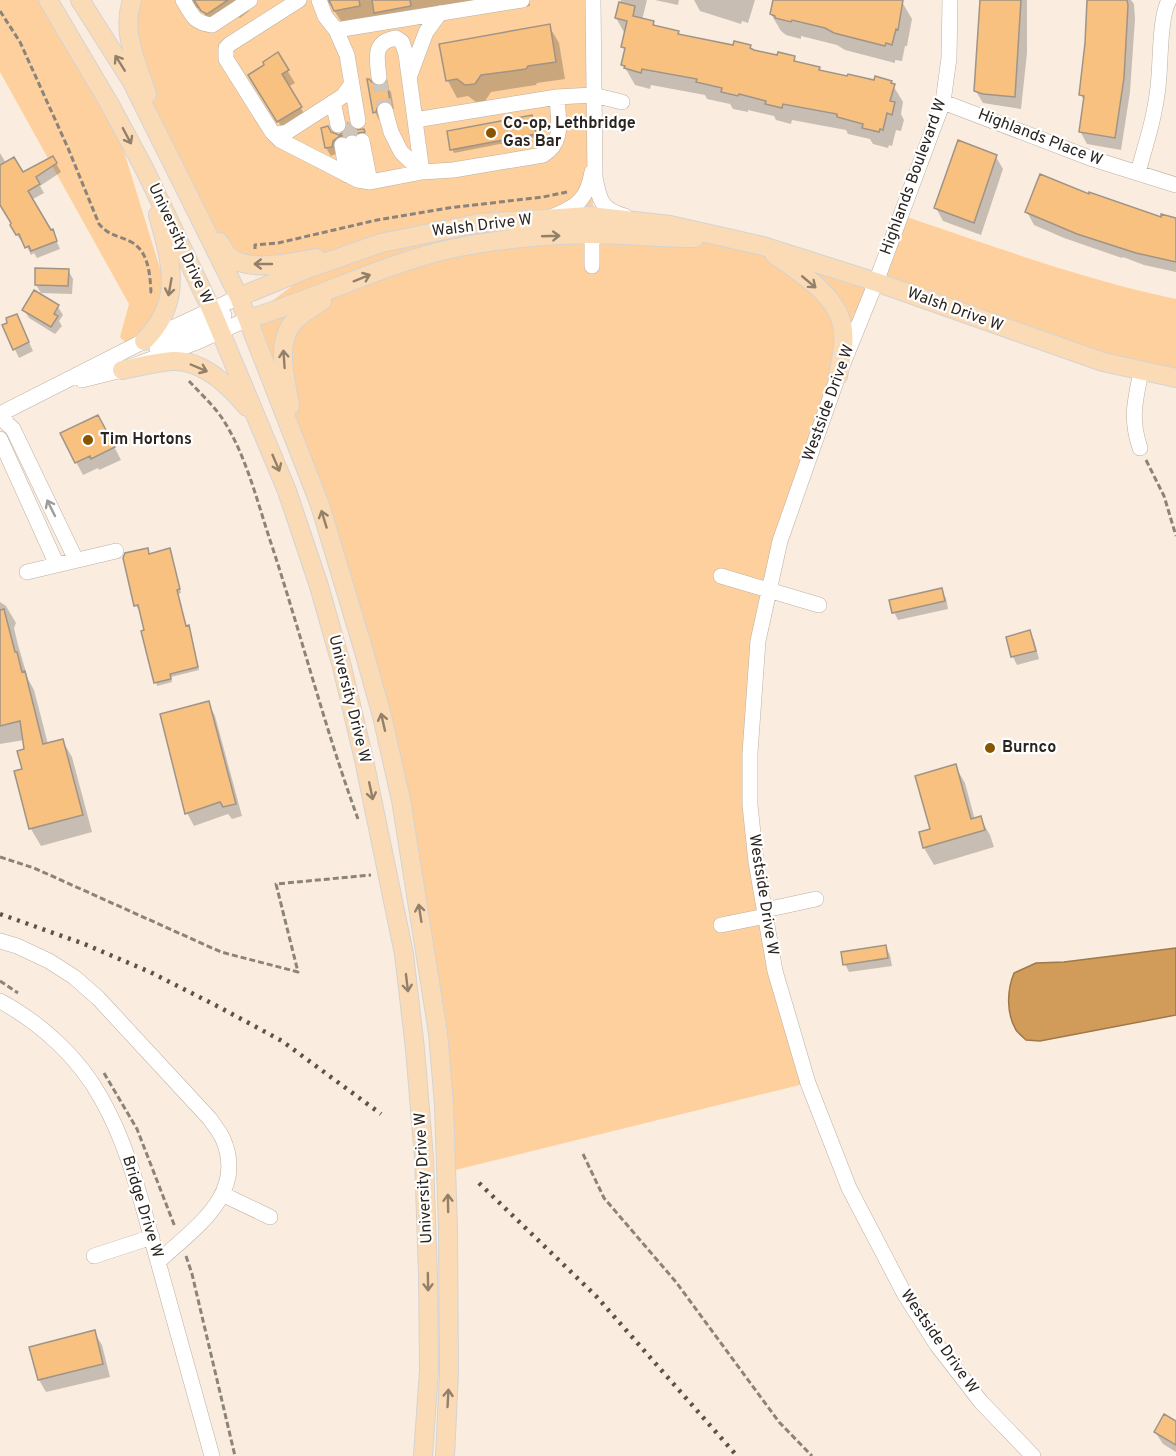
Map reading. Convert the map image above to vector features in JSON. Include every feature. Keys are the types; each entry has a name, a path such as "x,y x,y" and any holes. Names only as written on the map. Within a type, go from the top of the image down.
{"main road":[{"name":"University Drive W","path":"48,0 110,103 145,170 216,320 288,491 342,667 369,781 404,954 424,1158 429,1370 423,1456"},
{"name":"University Drive W","path":"80,0 132,82 239,297 295,437 323,515 382,716 401,800 438,1033 447,1172 449,1373 445,1456"},
{"path":"132,0 127,25 129,42 162,141"},
{"path":"144,341 156,329 164,316 172,281 171,262 145,170"},
{"path":"195,208 229,256 241,263 277,264 362,250"},
{"name":"Walsh Drive W","path":"239,297 306,269 381,243 433,231 480,223 590,216 639,220 763,246 876,282 1060,348 1141,372 1176,378"},
{"name":"Walsh Drive W","path":"248,319 291,306 382,270 449,250 533,236 592,234 735,239"},
{"path":"763,246 813,284 831,302 842,323 844,344 838,376"},
{"path":"295,437 283,357 283,342 287,331 296,320 338,287"},
{"path":"122,370 174,361 198,366 236,394 259,422"}],"street":[{"path":"183,0 200,24 212,25 250,0"},
{"path":"319,0 325,16 336,30 351,69 342,94 348,123 342,94"},
{"path":"336,30 522,0"},
{"path":"594,0 594,157 598,192 608,210 639,220"},
{"name":"Highlands Boulevard W","path":"876,282 943,102 949,58 950,0"},
{"path":"1138,172 1152,122 1158,89 1163,24 1169,0"},
{"path":"291,2 230,44 225,53 230,66 272,132 280,140 358,179 453,170 543,155 556,143 559,132 556,97"},
{"path":"409,78 426,32 440,13"},
{"path":"379,77 376,54 380,45 388,39 396,38 402,42 409,78 422,172"},
{"path":"272,132 278,134 287,132 342,94"},
{"path":"415,120 556,97 593,95 622,102"},
{"name":"Highlands Place W","path":"943,102 1090,158 1176,185"},
{"path":"385,110 391,132 401,152 422,172"},
{"path":"358,179 352,143 358,179"},
{"path":"548,219 574,208 581,201 590,183 594,157"},
{"path":"592,234 592,266"},
{"name":"Westside Drive W","path":"876,282 838,376 791,508 768,590 758,641 750,753 750,805 756,862 775,971 790,1026 808,1083 849,1188 905,1296 937,1345 981,1402 1033,1456"},
{"path":"47,391 86,378 122,370 216,320 239,297"},
{"path":"76,560 13,429 0,415 144,341 216,320 248,319"},
{"path":"1140,448 1134,430 1133,412 1141,372"},
{"path":"0,439 57,565"},
{"path":"27,572 116,551"},
{"path":"721,576 819,605"},
{"path":"720,925 816,899"},
{"path":"0,941 49,961 74,977 98,998 210,1119 222,1138 229,1159 229,1178 224,1195 213,1210 158,1262"},
{"name":"Bridge Drive W","path":"0,1002 38,1026 62,1047 101,1097 119,1134 152,1238 212,1456"},
{"path":"224,1195 270,1217"},
{"path":"94,1256 152,1238"}],"path":[{"path":"0,11 20,42 68,148 99,224 105,232 133,243 140,250 147,263 151,292 168,297"},
{"path":"255,245 278,243 377,220 448,208 543,197 570,191"},
{"path":"189,380 223,419 251,482 292,604 337,760 362,829"},
{"path":"1140,448 1164,496 1176,536"},
{"path":"0,857 34,868 221,952 298,972 276,884 371,875"},
{"path":"583,1154 604,1198 676,1282 779,1422 812,1456"}],"shaded area":[{"path":"0,0 47,0 109,103 163,278 162,295 149,325 126,343 120,337 129,304 0,72"},
{"path":"132,0 593,0 593,224 642,226 876,282 795,497 758,641 756,862 808,1083 447,1172 444,1105 382,716 248,319 300,280 229,257 162,141 138,66"},
{"path":"901,215 1072,272 1176,299 1176,378 876,282"},
{"path":"1176,948 1176,1015 1040,1041 1026,1040 1013,1023 1009,1002 1014,973 1036,963 1064,962"}],"building":[{"path":"194,0 228,0 207,14 201,11"},
{"path":"329,0 359,0 360,6 334,11"},
{"path":"372,0 410,0 411,6 374,13"},
{"path":"773,0 903,0 898,30 896,29 892,45 886,43 885,46 834,33 825,28 775,18 770,14"},
{"path":"980,0 1021,0 1015,97 974,91"},
{"path":"1087,0 1127,0 1124,78 1115,138 1079,132 1084,96 1079,95"},
{"path":"619,2 635,6 633,16 654,21 653,25 679,31 678,34 733,45 734,41 751,45 750,48 754,50 795,56 794,61 820,67 819,70 874,80 875,76 892,81 891,83 895,84 890,101 895,102 892,115 887,113 883,130 880,129 879,132 862,128 863,124 837,117 837,114 783,104 782,108 765,104 766,101 721,92 722,88 696,82 697,79 642,69 641,73 624,68 625,66 621,65 625,48 621,47 627,21 615,18"},
{"path":"550,24 556,62 481,75 475,84 465,85 457,79 446,81 439,44"},
{"path":"278,52 289,70 282,74 302,107 277,122 248,75"},
{"path":"367,79 381,87 387,82 390,102 379,103 376,112 373,113"},
{"name":"Co-op, Lethbridge Gas Bar","path":"532,115 536,134 450,150 447,131"},
{"path":"348,123 354,130 364,129 365,132 340,136 333,141 332,147 325,148 321,128 328,126 331,132 339,135 345,132"},
{"path":"958,140 997,155 974,223 934,208"},
{"path":"53,156 57,163 36,177 40,184 28,191 51,230 53,229 57,241 31,251 29,246 25,248 19,234 16,235 0,205 0,165 14,157 23,172"},
{"path":"1040,174 1089,194 1089,192 1161,217 1161,214 1176,218 1176,262 1136,253 1077,234 1025,212"},
{"path":"35,268 69,269 68,286 35,285"},
{"path":"34,290 59,305 54,314 58,316 51,327 22,310"},
{"path":"17,314 29,342 13,350 2,325 7,323 6,318"},
{"name":"Tim Hortons","path":"98,415 115,447 91,459 90,456 75,463 60,433"},
{"path":"148,548 149,554 170,548 180,589 177,590 186,626 189,625 198,667 170,674 171,679 154,683 141,631 144,630 138,605 134,606 123,558 125,553"},
{"path":"942,588 945,601 892,613 889,600"},
{"path":"4,609 15,652 17,652 22,672 25,671 43,744 63,739 83,815 29,829 14,771 22,769 17,751 24,749 20,721 0,726 0,610"},
{"path":"1030,630 1036,651 1011,657 1006,637"},
{"path":"209,701 236,804 223,807 220,802 185,814 160,714"},
{"path":"956,764 971,819 981,816 985,830 923,848 919,832 930,829 915,776"},
{"path":"886,945 888,958 843,965 841,952"},
{"path":"95,1330 103,1364 38,1380 29,1347"},
{"path":"1164,1414 1176,1421 1176,1445 1154,1432"}],"tunnel":[{"path":"379,77 385,110"},
{"path":"348,123 352,143"}],"railway":[{"path":"0,914 82,943 150,972 219,1007 282,1041 381,1114"},
{"path":"479,1183 596,1296 737,1456"}],"place":[{"name":"Co-op, Lethbridge Gas Bar","path":"491,133"},
{"name":"Tim Hortons","path":"88,440"},
{"name":"Burnco","path":"990,748"}]}
